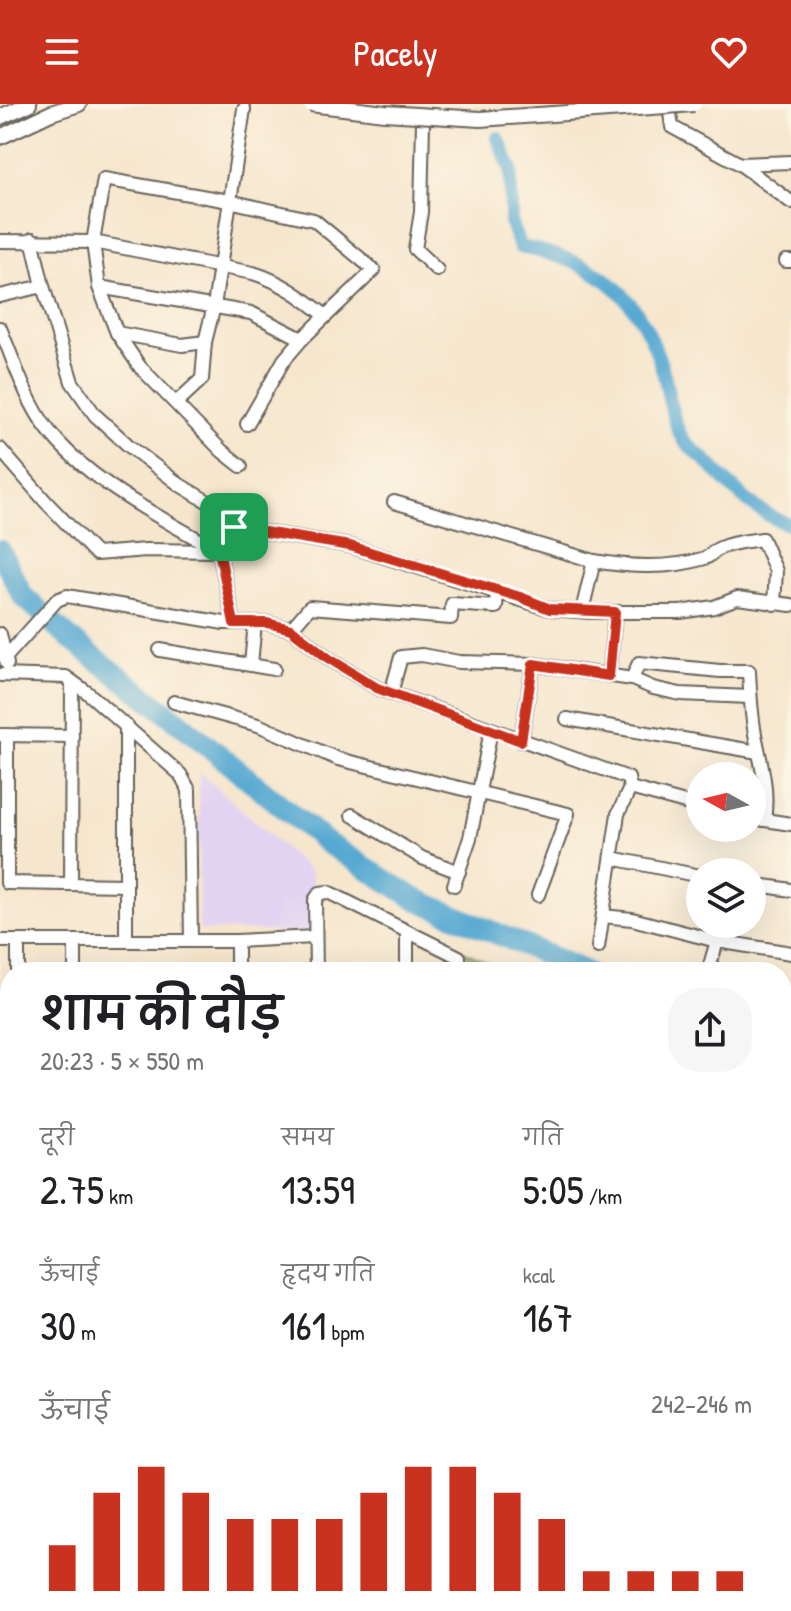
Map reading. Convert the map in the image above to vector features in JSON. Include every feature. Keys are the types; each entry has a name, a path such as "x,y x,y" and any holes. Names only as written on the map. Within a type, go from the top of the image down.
{"street":[{"path":"0,117 29,104"},
{"path":"0,137 51,113 79,104"},
{"path":"310,104 480,119 694,104"},
{"path":"176,403 202,379 205,342 214,306 244,109"},
{"path":"670,113 672,127 740,164 791,202"},
{"path":"423,122 421,212 415,249 437,270"},
{"path":"740,164 791,162"},
{"path":"241,466 222,451 140,367 117,333 99,287 93,242 104,179 314,220 374,270 284,360 247,424"},
{"path":"32,239 72,382 95,415 180,485 230,515 234,527"},
{"path":"0,241 93,242 219,265 277,280 326,316"},
{"path":"0,296 43,286"},
{"path":"99,287 251,313 302,339"},
{"path":"0,328 3,343 28,396 47,428 74,456 131,501 219,551"},
{"path":"117,333 182,345 205,342"},
{"path":"0,449 96,554 146,550 219,551"},
{"path":"394,502 614,565 668,565 709,557 717,549 762,539 776,571 774,604"},
{"path":"234,527 219,551 234,623"},
{"path":"234,527 350,546 550,609 680,612 714,607 737,598 791,605"},
{"path":"582,611 594,561"},
{"path":"291,629 310,607 451,618 452,604 496,607 497,591"},
{"path":"5,658 57,600 67,596 291,629 328,658 377,688 628,778 630,788 618,814 598,947"},
{"path":"609,676 615,612"},
{"path":"251,664 255,623"},
{"path":"0,634 5,658 4,675 66,677 180,774 189,790 191,941"},
{"path":"160,650 274,669"},
{"path":"391,693 401,657 422,655 459,662 533,664 632,679 680,694 750,697"},
{"path":"632,679 639,663 749,671 761,762"},
{"path":"521,741 533,664"},
{"path":"71,884 72,682"},
{"path":"174,702 258,725 338,759 568,814 538,895"},
{"path":"567,719 758,752"},
{"path":"126,726 126,941"},
{"path":"352,815 457,878 470,838 491,730"},
{"path":"72,736 3,735 7,883 126,885"},
{"path":"766,783 766,803"},
{"path":"630,788 686,803"},
{"path":"766,820 791,824"},
{"path":"612,858 686,873"},
{"path":"766,886 791,890"},
{"path":"316,962 315,900 320,893 328,892 459,957 459,962"},
{"path":"603,916 632,919 717,941 791,953"},
{"path":"407,933 407,962"},
{"path":"0,941 237,941 315,937"},
{"path":"18,941 18,962"},
{"path":"75,941 75,962"},
{"path":"237,941 237,962"},
{"path":"711,962 717,941"}],"shaded area":[{"path":"199,771 312,873 313,932 199,930"}],"green space":[{"path":"467,953 487,962 467,962"}],"waterway":[{"path":"498,138 511,169 511,224 520,247 574,262 595,273 630,303 655,347 673,417 685,442 744,498 766,514 791,525"},
{"path":"0,551 23,596 69,638 180,723 327,843 414,898 563,962"}],"route":[{"path":"234,527 350,546 451,579 520,597 550,609 615,612 609,676 533,664 521,741 377,688 328,658 291,629 267,623 234,623 219,551 234,527"}]}
